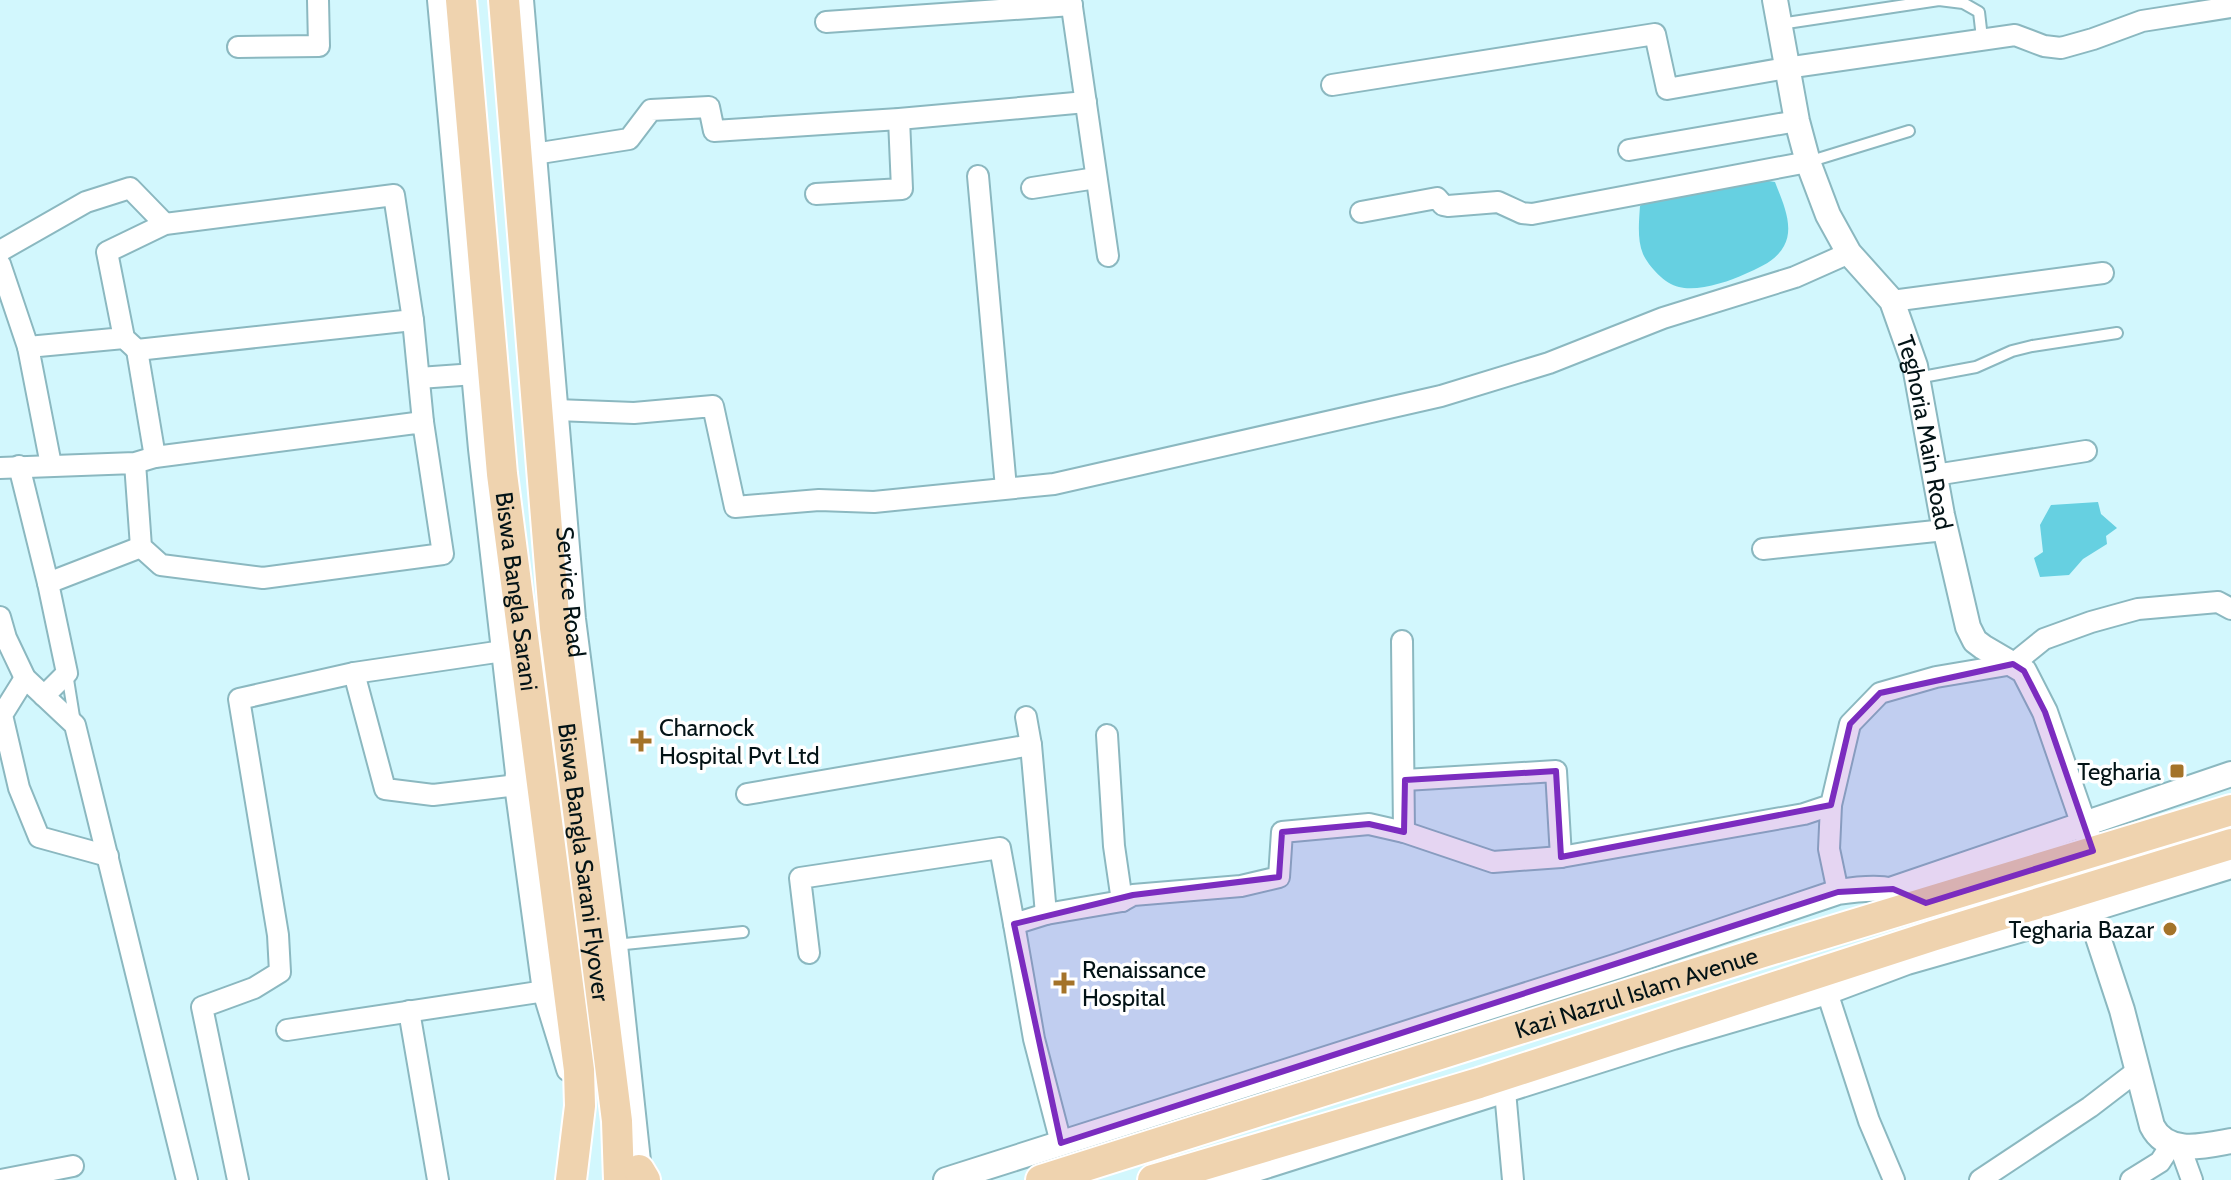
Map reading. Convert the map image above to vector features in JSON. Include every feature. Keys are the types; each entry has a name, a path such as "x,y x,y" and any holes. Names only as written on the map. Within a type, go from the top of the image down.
{"main road":[{"name":"Biswa Bangla Sarani","path":"461,0 502,474 579,1070 580,1106 571,1180"},
{"name":"Biswa Bangla Sarani","path":"504,0 558,543"},
{"name":"Biswa Bangla Sarani Flyover","path":"558,543 555,628 617,1121 636,1178"},
{"name":"Kazi Nazrul Islam Avenue","path":"1041,1180 2231,810"},
{"name":"Kazi Nazrul Islam Avenue","path":"1153,1180 1479,1083 1932,936 2231,844"}],"street":[{"path":"238,47 319,46 318,0"},
{"path":"440,0 517,785 545,991 580,1106"},
{"name":"Service Road","path":"521,0 556,410 558,543 575,634 615,945 636,1178"},
{"name":"Teghoria Main Road","path":"1775,0 1786,68 1808,162 1828,215 1849,253 1892,301 1917,378 1945,530 1968,627 1975,641 2024,671 2045,712 2093,851"},
{"path":"826,22 1072,2 1108,256"},
{"path":"1332,85 1655,34 1667,89 1982,38 2015,35 2044,46 2061,48 2142,21 2231,7"},
{"path":"534,154 629,139 651,110 709,107 714,131 899,119 1086,102"},
{"path":"816,194 902,189 899,119"},
{"path":"1629,150 1797,121"},
{"path":"1361,212 1437,198 1448,206 1498,202 1532,214 1808,162"},
{"path":"978,176 1006,488"},
{"path":"1032,188 1096,178"},
{"path":"0,251 86,202 130,188 165,224"},
{"path":"135,463 141,547 161,565 263,578 443,554 394,195 165,224 107,252 155,457"},
{"path":"556,410 634,413 713,406 735,507 819,500 874,502 1054,484 1441,396 1549,363 1663,318 1784,281 1849,253"},
{"path":"0,264 28,347 51,465"},
{"path":"1892,301 2103,273"},
{"path":"28,347 131,344 413,320"},
{"path":"419,378 475,374"},
{"path":"44,696 67,673 48,583 10,467 135,463 155,457 423,422"},
{"path":"1935,475 2086,451"},
{"path":"1763,549 1945,530"},
{"path":"48,583 141,547"},
{"path":"1838,892 1829,849 1831,805 1850,724 1880,693 1936,677 2013,664 2044,639 2138,609 2218,602 2231,609"},
{"path":"0,617 25,678 75,725 187,1180"},
{"path":"1402,641 1404,832"},
{"path":"238,1180 202,1007 254,988 280,972 278,935 239,699 354,673 503,651"},
{"path":"354,673 385,789 433,795 517,785"},
{"path":"25,678 2,715 19,788 39,837 108,856"},
{"path":"1026,717 1046,914"},
{"path":"1107,735 1114,846 1122,901"},
{"path":"747,794 1031,745"},
{"path":"1405,780 1556,771 1561,857"},
{"path":"1893,889 2231,774"},
{"path":"1014,924 1046,914 1122,901 1133,895 1241,886 1279,877 1282,832 1369,824 1404,832 1493,862 1561,857 1804,814 1831,805"},
{"path":"809,953 800,878 1000,848 1034,1039 1061,1143"},
{"path":"1221,1180 1277,1171 1505,1091 1827,992 1907,962 2231,866"},
{"path":"946,1180 1618,966 1838,892 1868,887 1893,889 1926,903"},
{"path":"2089,910 2122,1010 2157,1136 2176,1146 2231,1141"},
{"path":"287,1030 545,991"},
{"path":"1827,992 1869,1121 1894,1180"},
{"path":"409,1011 438,1180"},
{"path":"1980,1180 2090,1107 2137,1071"},
{"path":"1505,1091 1513,1180"},
{"path":"2131,1180 2160,1162 2176,1146"},
{"path":"2176,1146 2192,1180"},
{"path":"1,1180 73,1166"}],"lane":[{"path":"1779,24 1939,0 1963,3 1979,12 1982,38"},
{"path":"1808,162 1909,131"},
{"path":"1917,378 1976,367 2032,346 2117,333"},
{"path":"67,673 75,725"},
{"path":"615,945 743,932"}],"highlighted area":[{"path":"2013,664 2024,671 2045,712 2093,851 1926,903 1893,889 1838,892 1061,1143 1014,924 1133,895 1279,877 1282,832 1369,824 1404,832 1405,780 1556,771 1561,857 1831,805 1850,724 1880,693"}],"water":[{"path":"1751,178 1775,182 1784,205 1788,222 1787,238 1776,256 1738,277 1703,287 1679,287 1658,274 1641,249 1640,206 1660,192"},
{"path":"2098,502 2101,514 2117,528 2106,536 2107,544 2083,559 2069,575 2040,577 2034,558 2043,552 2040,525 2051,505"}],"place":[{"name":"Charnock Hospital Pvt Ltd","path":"641,741"},
{"name":"Tegharia","path":"2177,771"},
{"name":"Tegharia Bazar","path":"2170,929"},
{"name":"Renaissance Hospital","path":"1064,983"}]}
